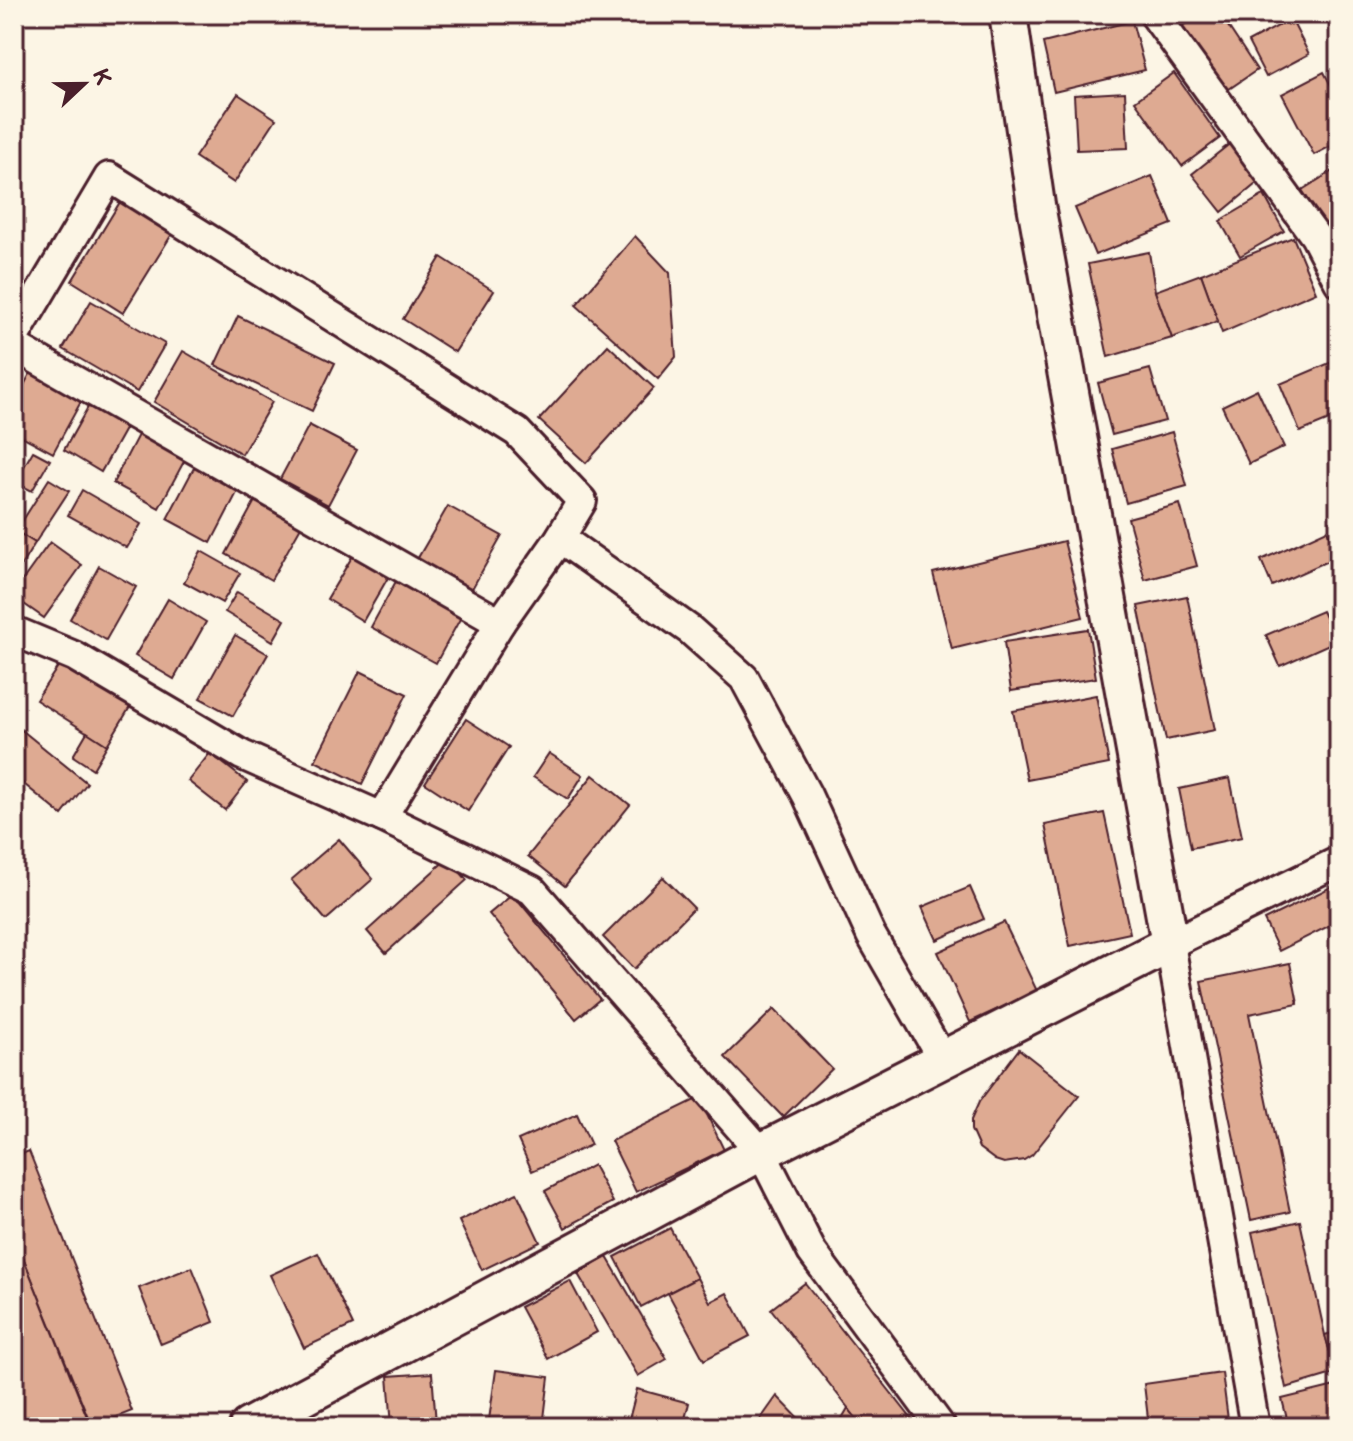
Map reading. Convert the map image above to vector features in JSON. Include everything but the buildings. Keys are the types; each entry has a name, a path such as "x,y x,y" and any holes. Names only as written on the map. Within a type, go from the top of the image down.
{"street":[{"path":"1008,14 1036,205 1255,1427"},
{"path":"1154,14 1315,236 1339,282"},
{"path":"14,337 109,177 517,432 582,501 500,623 382,817"},
{"path":"14,346 500,623"},
{"path":"560,538 690,630 744,678 807,795 871,935 943,1060"},
{"path":"14,631 74,656 242,755 382,817 532,890 761,1152 812,1252 941,1427"},
{"path":"248,1427 761,1152 1339,861"}]}
